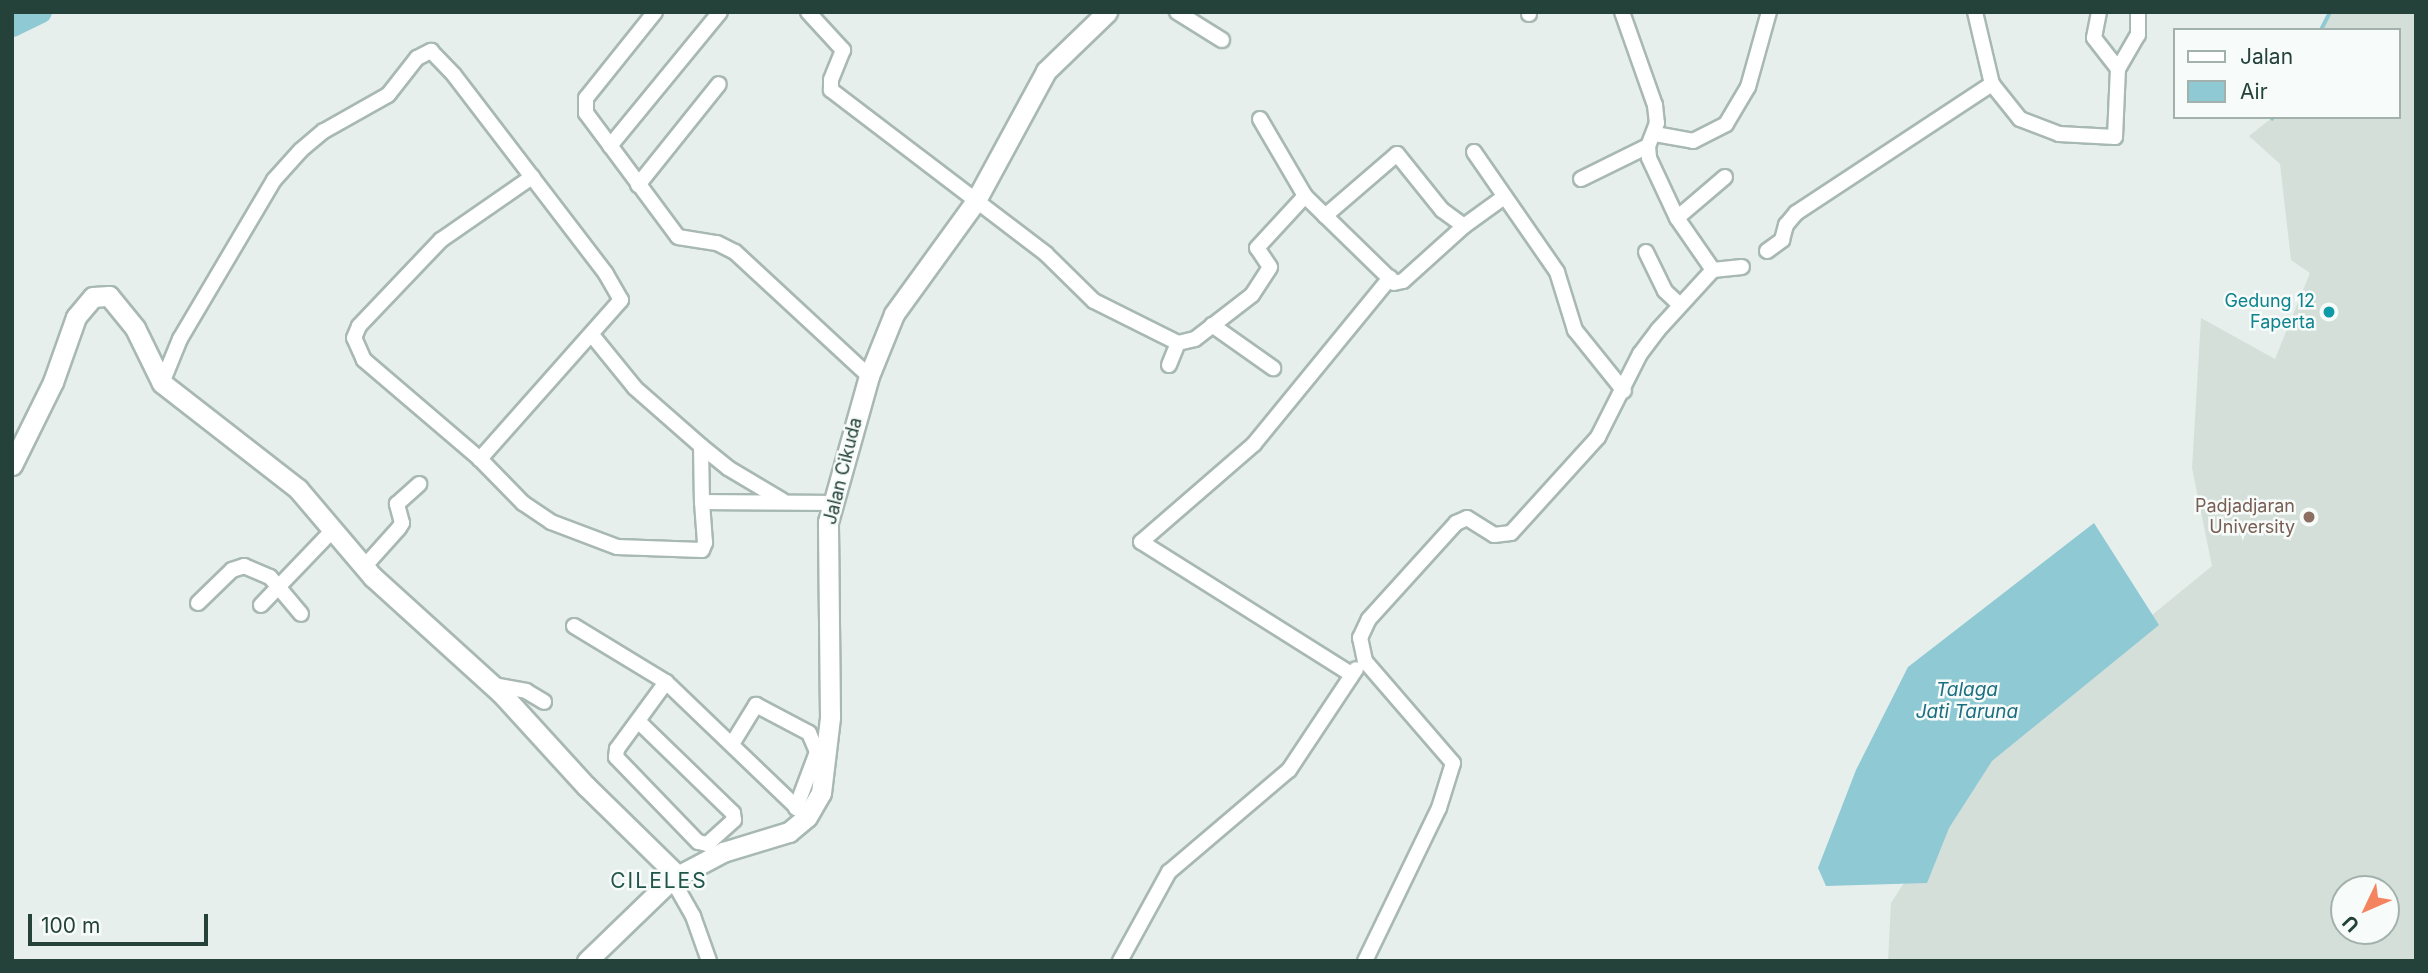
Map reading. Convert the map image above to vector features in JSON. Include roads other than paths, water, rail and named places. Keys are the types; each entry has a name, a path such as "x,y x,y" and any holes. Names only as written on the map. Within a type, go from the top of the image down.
{"street":[{"path":"655,12 583,106 678,237 717,243 735,252 869,376"},
{"path":"610,146 720,12"},
{"path":"808,12 844,50 831,80 831,90 1046,254 1094,300 1178,343 1195,339 1243,304 1262,282 1270,267 1257,248 1305,196"},
{"name":"Jalan Cikuda","path":"587,961 675,877 723,852 780,838 823,785 830,717 828,532 833,503 869,376 894,314 975,202 1046,71 1107,12"},
{"path":"1177,12 1222,40"},
{"path":"1622,12 1655,105 1651,140 1677,218 1713,270"},
{"path":"1581,179 1651,140 1693,141 1726,124 1748,87 1769,12"},
{"path":"1975,12 1992,84 2020,119 2059,134 2115,137 2118,69 2138,35 2138,12"},
{"path":"2099,12 2094,38 2118,69"},
{"path":"162,383 180,339 274,180 324,131 388,95 424,52 439,57 620,293 617,306 480,459"},
{"path":"638,185 719,84"},
{"path":"1767,251 1782,240 1786,225 1796,213 1992,84"},
{"path":"1260,118 1305,196 1390,278 1403,281 1464,226 1504,197"},
{"path":"1474,152 1557,272 1575,330 1624,391"},
{"path":"1325,216 1397,154 1442,210 1464,226"},
{"path":"532,177 441,240 359,326 354,338 364,360 480,459 523,503 551,522 617,547 702,550 705,543 701,446"},
{"path":"1677,218 1725,177"},
{"path":"1646,253 1665,291 1680,305"},
{"path":"1365,961 1438,808 1453,763 1365,661 1360,638 1369,619 1445,534 1467,518 1494,535 1511,533 1592,445 1624,391 1640,354 1680,305 1713,270 1742,267"},
{"path":"1351,674 1141,542 1254,444 1390,278"},
{"path":"12,465 53,382 76,317 93,297 109,296 124,311 162,383 298,489 364,567 491,685 675,877 709,961"},
{"path":"1212,325 1273,368"},
{"path":"592,335 635,387 701,446 728,468 782,500"},
{"path":"1169,365 1178,343"},
{"path":"364,567 399,528 402,523 397,504 419,484"},
{"path":"702,502 782,500 833,503"},
{"path":"261,605 332,531"},
{"path":"198,603 238,565 261,570 301,614"},
{"path":"574,626 666,682 802,812"},
{"path":"1120,961 1169,872 1289,770 1351,674 1365,661"},
{"path":"638,721 733,813 734,820 707,844 698,842 615,757 638,721 666,682"},
{"path":"491,685 526,691 544,702"},
{"path":"732,744 756,705 809,733 817,752 802,812"}],"water":[{"name":"Talaga Jati Taruna","path":"2094,523 2159,625 1992,761 1949,828 1927,883 1826,886 1818,868 1856,770 1908,667"}],"waterway":[{"path":"12,26 41,12"},
{"path":"2322,28 2330,12"}],"place":[{"name":"Gedung 12 Faperta","path":"2329,312"},
{"name":"Padjadjaran University","path":"2309,517"}],"district":[{"name":"CILELES","path":"659,881"}]}
